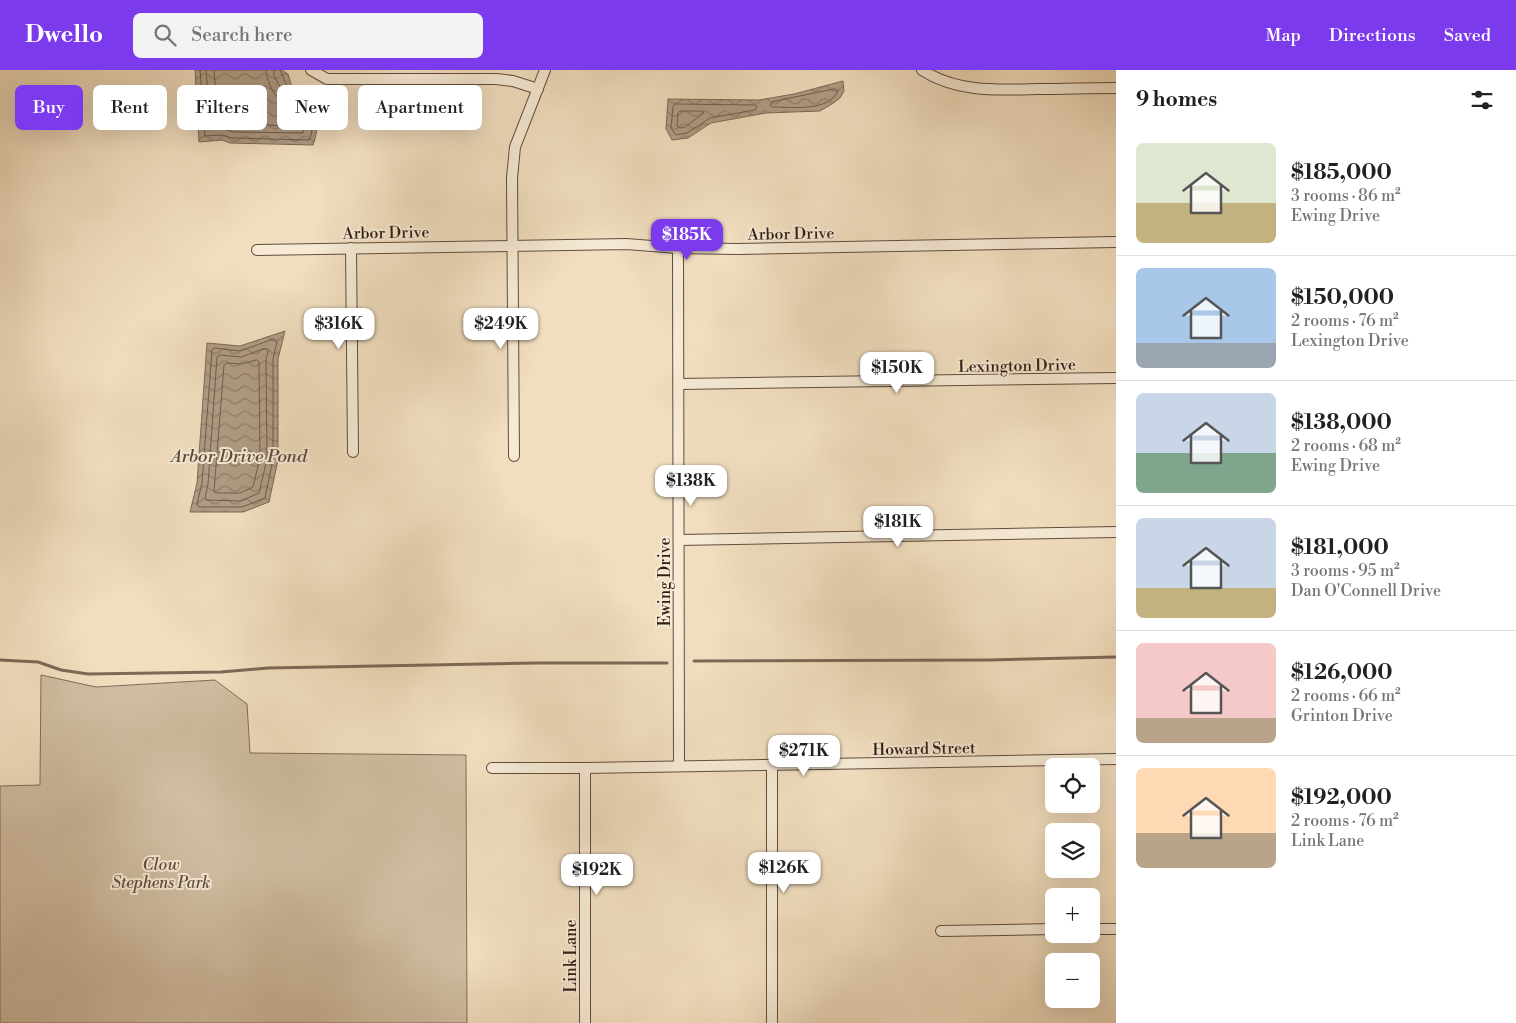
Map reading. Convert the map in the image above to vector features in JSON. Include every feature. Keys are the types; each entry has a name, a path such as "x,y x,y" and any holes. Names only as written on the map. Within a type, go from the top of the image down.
{"street":[{"path":"312,70 327,79 496,79 513,81 538,89"},
{"path":"514,456 512,178 515,147 544,70"},
{"path":"922,70 931,76 963,87 996,90 1116,88"},
{"name":"Arbor Drive","path":"257,250 626,244 678,248 758,249 1116,242"},
{"path":"350,248 353,452"},
{"name":"Ewing Drive","path":"678,248 679,766"},
{"name":"Lexington Drive","path":"678,384 1116,378"},
{"path":"679,540 1116,532"},
{"name":"Howard Street","path":"492,768 1116,760"},
{"path":"772,765 772,1023"},
{"name":"Link Lane","path":"585,768 585,1023"},
{"path":"940,931 1045,929"},
{"path":"1100,929 1116,929"}],"green space":[{"name":"Clow Stephens Park","path":"41,675 96,687 215,680 247,704 250,753 466,755 467,1023 0,1023 0,786 40,785"}],"water":[{"path":"195,70 282,70 288,74 291,85 277,85 277,130 316,130 313,145 230,143 222,140 199,142 198,130 267,130 267,85 196,85"},
{"path":"843,81 844,91 840,98 820,111 766,113 711,123 688,138 672,140 666,129 668,99 759,100 794,94"},
{"name":"Arbor Drive Pond","path":"285,331 278,359 278,460 269,502 243,512 190,512 197,483 207,343 240,346"}],"waterway":[{"path":"694,661 989,660 1116,657"},
{"path":"0,660 38,662 61,670 88,674 221,672 268,668 536,663 667,663"}]}
